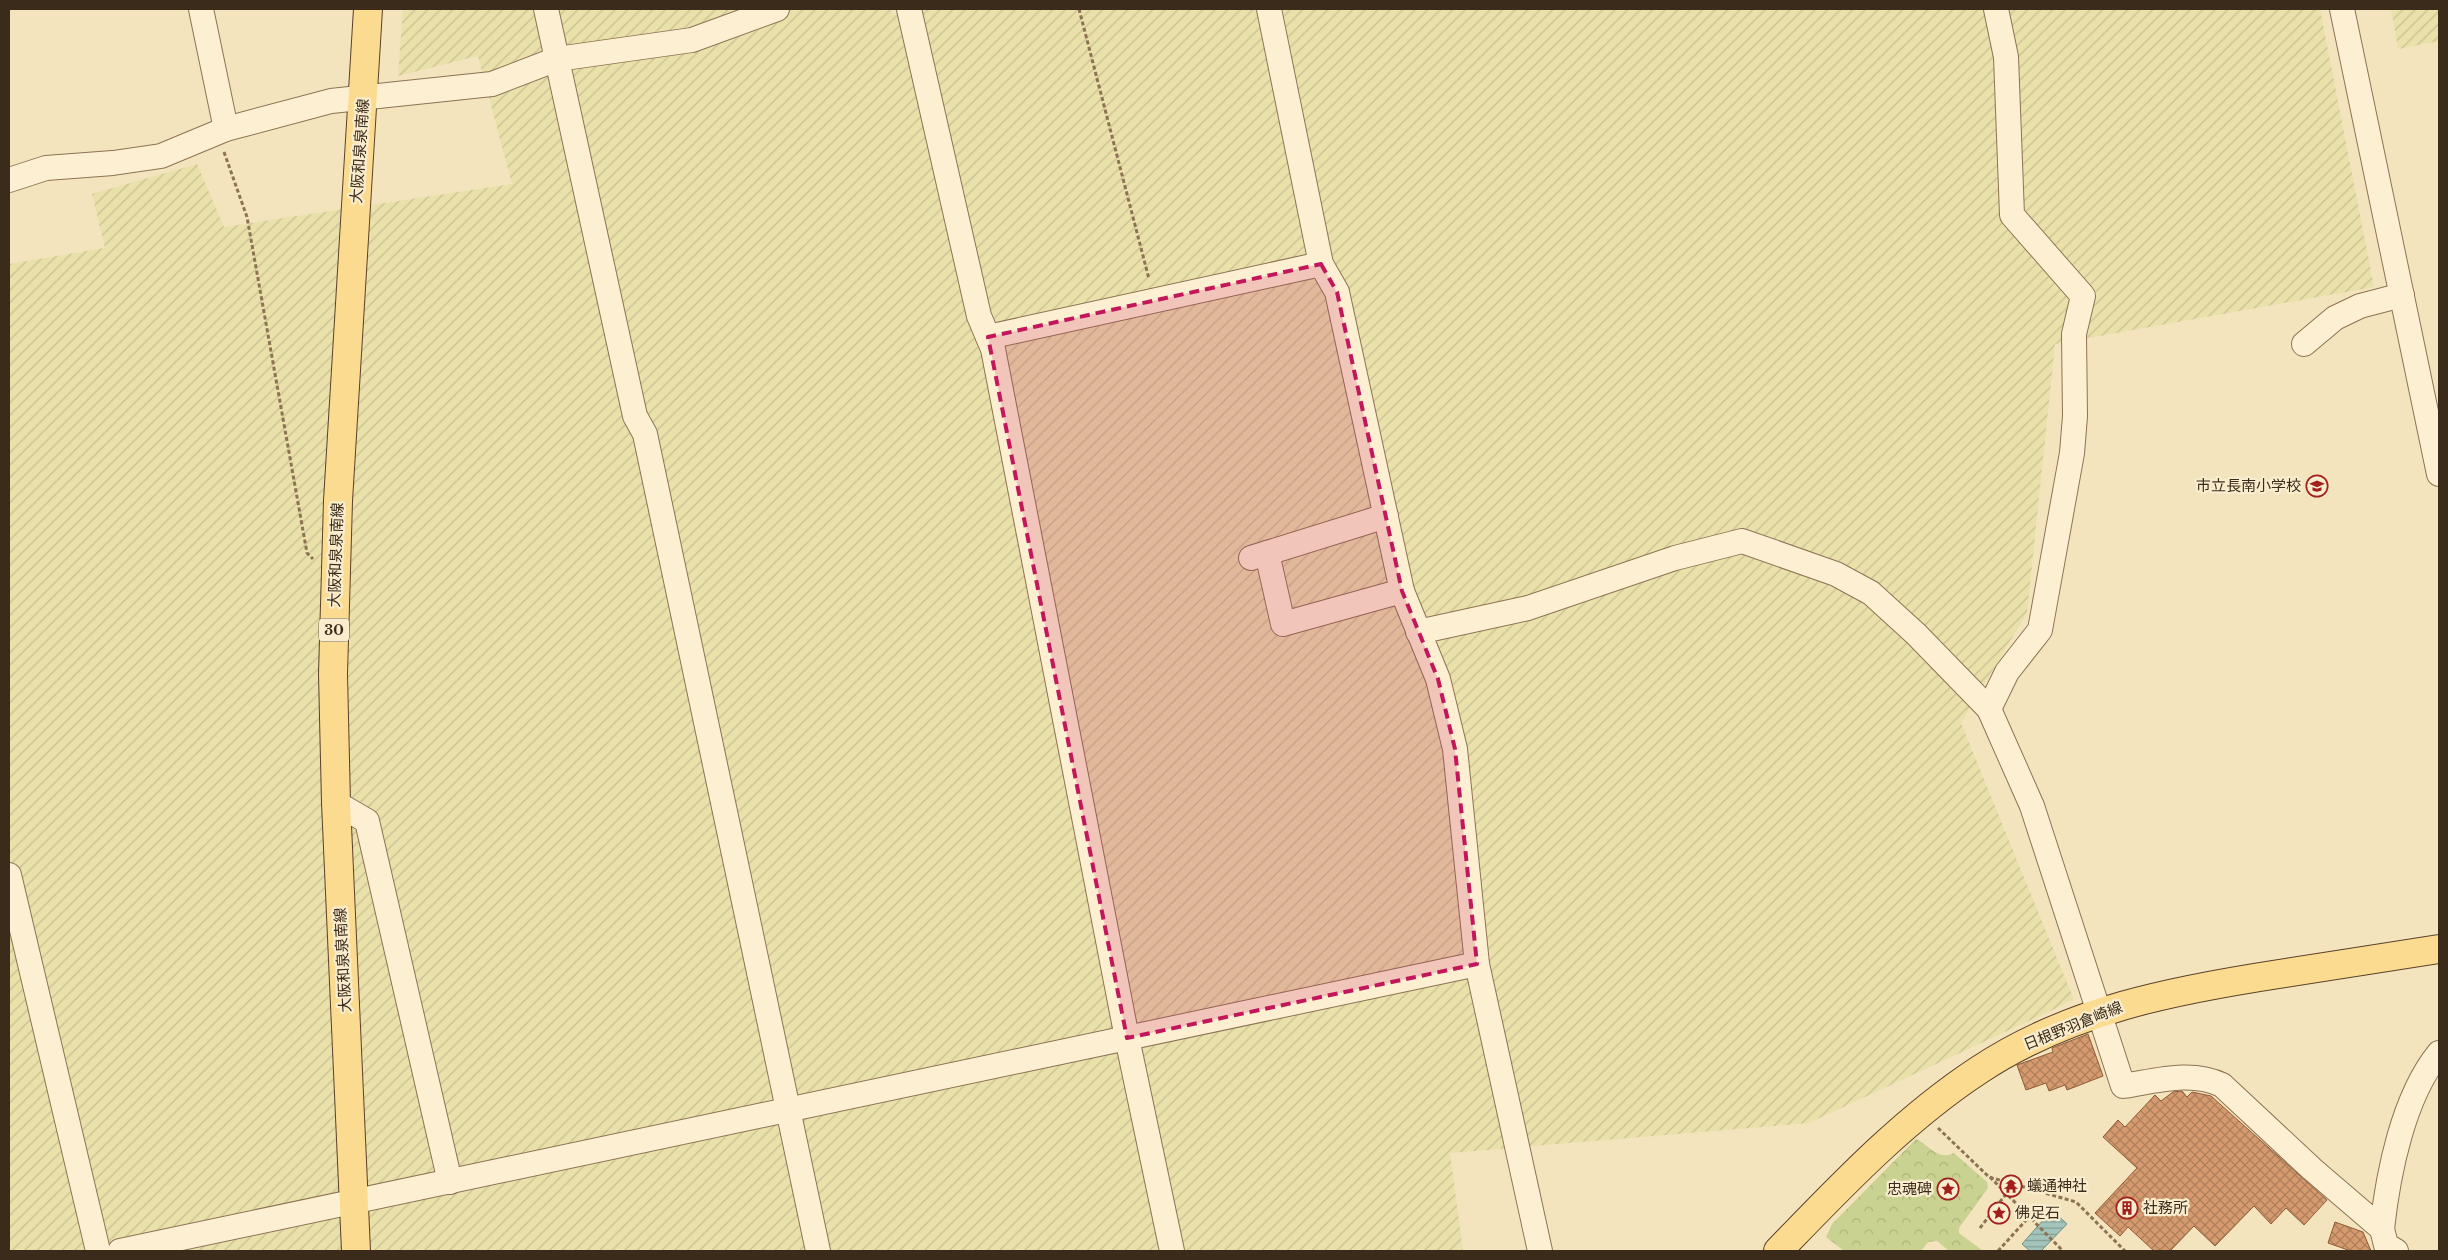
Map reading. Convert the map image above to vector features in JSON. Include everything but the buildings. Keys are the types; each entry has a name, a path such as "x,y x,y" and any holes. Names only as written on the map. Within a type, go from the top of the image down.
{"main road":[{"name":"大阪和泉泉南線","path":"356,1251 336,803 333,674 335,580 368,9"},
{"name":"日根野羽倉崎線","path":"1778,1251 1850,1176 1921,1112 1988,1064 2035,1038 2098,1013 2195,987 2439,949"}],"street":[{"path":"202,9 221,131"},
{"path":"546,9 636,416 645,434 818,1251"},
{"path":"9,180 46,168 113,163 162,156 221,131 331,101 492,84 557,59 692,40 777,9"},
{"path":"909,9 979,316 993,348 1127,1038 1172,1251"},
{"path":"1269,9 1321,264 1337,292 1402,591 1438,679 1454,749 1477,964 1540,1251"},
{"path":"1989,709 2007,672 2040,630 2072,453 2076,416 2074,334 2083,296 2012,215 2006,57 1996,9"},
{"path":"2342,9 2439,474"},
{"path":"988,337 1321,264"},
{"path":"2304,344 2343,314 2360,306 2402,295"},
{"path":"1386,516 1259,555 1283,624 1402,591"},
{"path":"1418,632 1528,608 1675,558 1742,541 1836,574 1871,593 1916,634 1989,709 2032,806 2123,1086 2189,1076 2208,1078 2222,1085 2312,1169 2387,1244"},
{"path":"336,803 367,821 450,1182"},
{"path":"9,875 98,1251"},
{"path":"120,1251 1477,964"},
{"path":"2387,1244 2384,1206 2400,1137 2420,1082 2439,1054"}],"path":[{"path":"1080,9 1154,301"},
{"path":"221,131 247,217 307,553 335,580"},
{"path":"1921,1112 2063,1251"},
{"path":"1989,1177 2076,1202 2125,1251"},
{"path":"1980,1228 2006,1194"},
{"path":"1998,1251 2034,1207"}],"highlighted area":[{"path":"1321,264 1337,292 1402,591 1438,679 1455,749 1477,964 1127,1038 988,337"}],"shaded area":[{"path":"403,9 892,9 893,15 928,9 2320,9 2374,287 2055,344 2027,613 1961,723 2074,1000 1809,1123 1450,1153 1463,1251 9,1251 9,264 105,248 92,194 197,164 224,227 512,184 478,56 398,76"},
{"path":"2391,9 2439,9 2439,41 2398,49"}],"green space":[{"path":"1916,1139 1939,1154 1948,1155 1954,1153 1987,1182 1988,1188 1959,1228 1959,1233 1983,1251 1949,1251 1937,1241 1928,1242 1921,1251 1844,1251 1826,1237 1832,1224"}],"water":[{"path":"2052,1210 2067,1224 2041,1251 2030,1251 2022,1244"}],"place":[{"name":"市立長南小学校","path":"2317,486"},
{"name":"蟻通神社","path":"2011,1186"},
{"name":"忠魂碑","path":"1948,1189"},
{"name":"社務所","path":"2127,1208"},
{"name":"佛足石","path":"1999,1213"}]}
